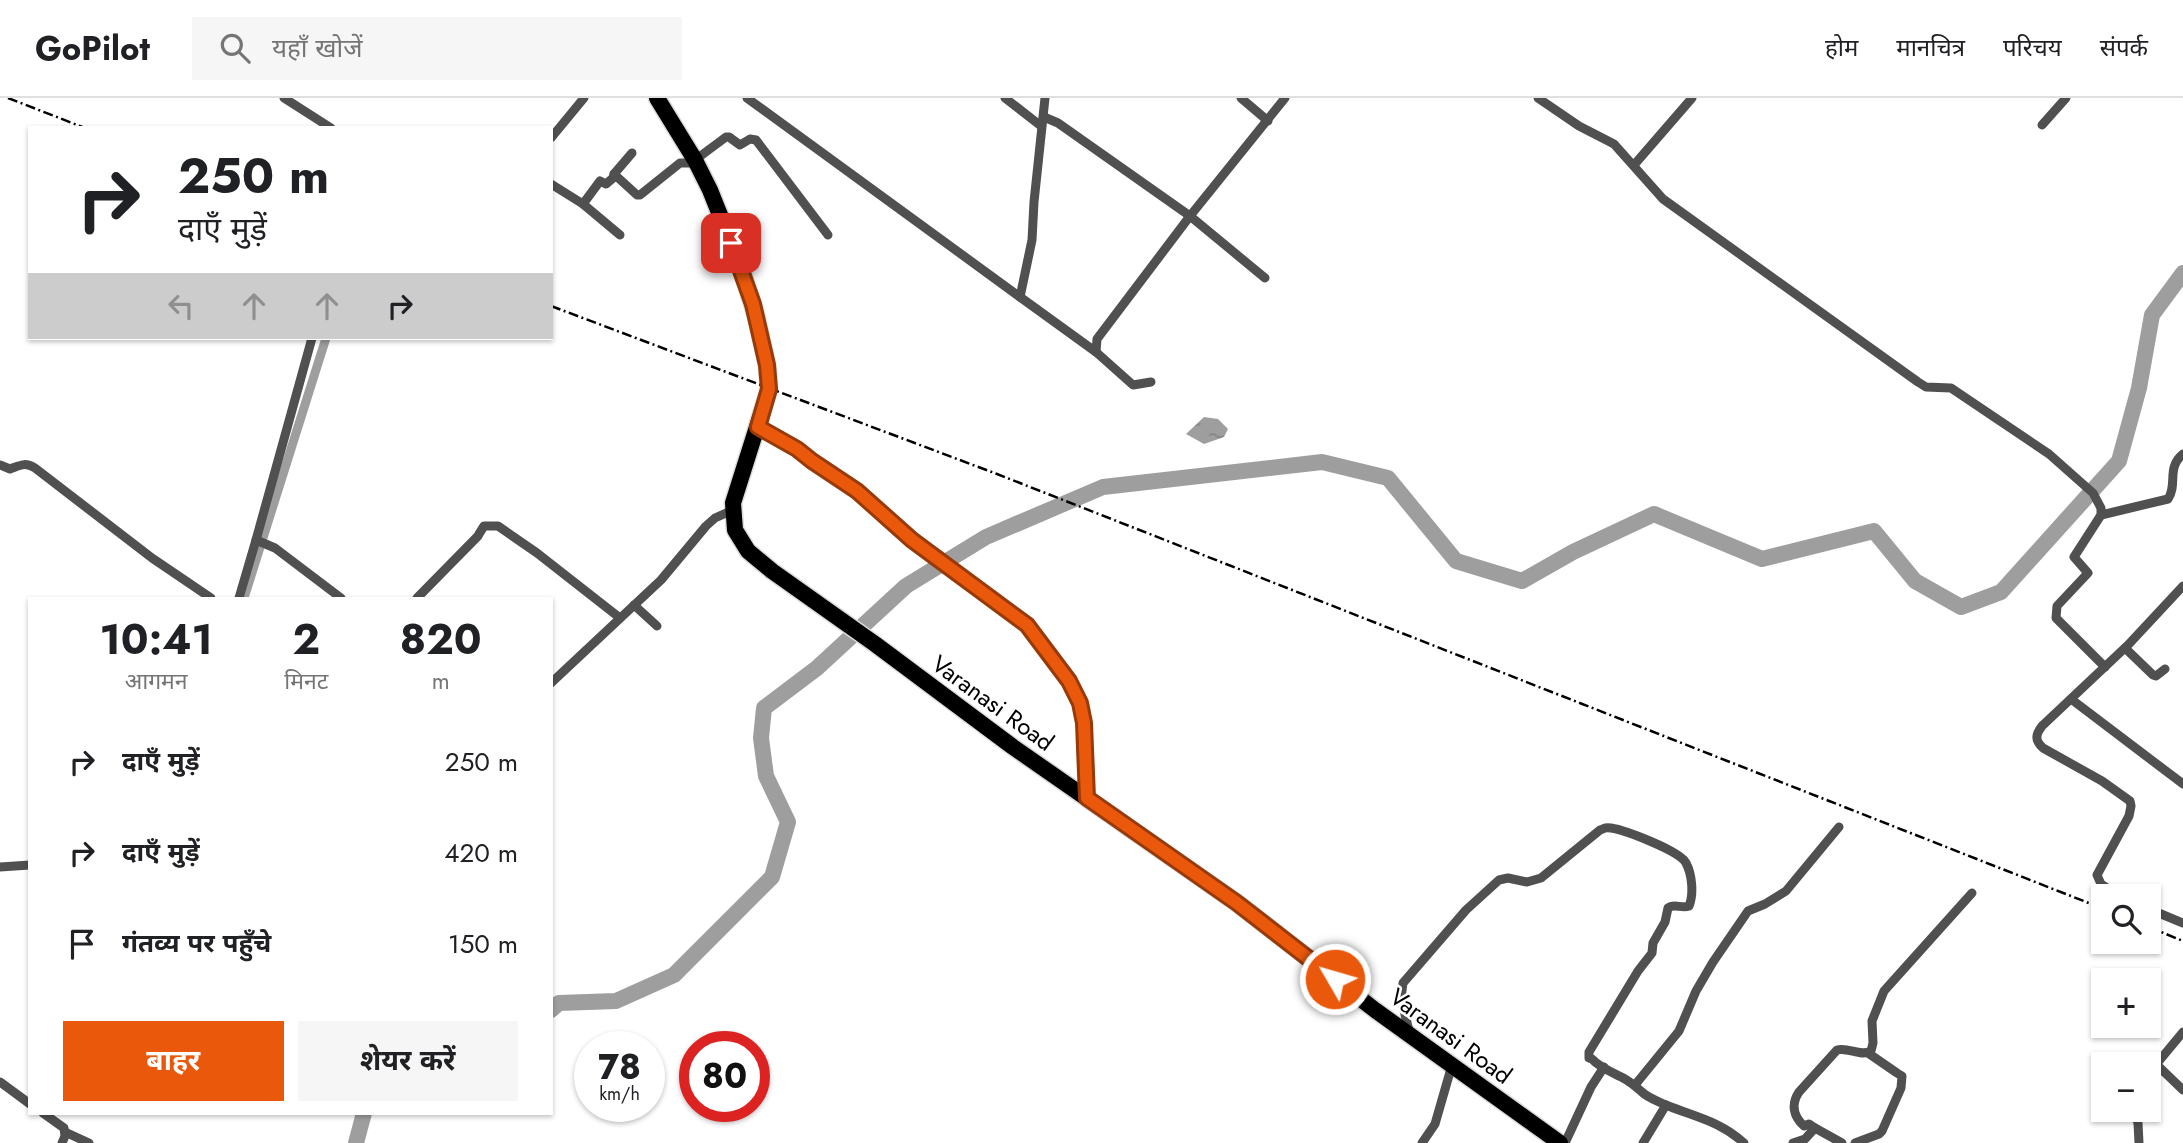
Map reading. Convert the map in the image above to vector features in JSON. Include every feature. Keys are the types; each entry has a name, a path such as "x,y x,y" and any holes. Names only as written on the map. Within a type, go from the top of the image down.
{"highway":[{"path":"657,98 710,190 753,304 767,365 769,389 746,458 733,510"},
{"name":"Varanasi Road","path":"733,510 735,530 748,551 1002,739 1237,903 1410,1037 1563,1143"}],"street":[{"path":"284,98 328,126"},
{"path":"553,136 584,98"},
{"path":"747,98 1096,352 1133,386 1150,382"},
{"path":"1005,98 1042,122 1058,123 1190,216 1265,278"},
{"path":"1020,297 1032,240 1045,98"},
{"path":"1241,98 1268,121"},
{"path":"1096,352 1097,339 1190,216 1285,98"},
{"path":"1538,98 1579,126 1609,140 1663,199 1918,382 1926,387 1951,388 2049,454 2093,493 2101,508 2101,515 2074,556 2088,573 2057,606 2055,613 2061,625 2105,667"},
{"path":"1634,165 1692,98"},
{"path":"2042,125 2066,98"},
{"path":"614,174 636,195 640,195 680,163 695,162 726,137 729,136 740,145 750,139 755,140 828,235"},
{"path":"583,204 600,181 606,184 613,178 632,153"},
{"path":"553,185 583,204 620,235"},
{"path":"239,597 262,542 312,340"},
{"path":"758,427 797,449 857,491 912,540 976,586 999,607 1027,625 1078,696 1084,723 1087,798"},
{"path":"2101,515 2168,499 2172,490 2174,464 2183,454"},
{"path":"0,465 10,469 21,464 36,468 152,558 210,597"},
{"path":"553,681 667,574 706,526 715,518 733,510"},
{"path":"418,597 479,535 484,526 498,526 620,618"},
{"path":"262,542 340,597"},
{"path":"2101,884 2097,875 2130,816 2132,806 2102,781 2043,747 2036,737 2042,726 2125,648 2183,586"},
{"path":"634,605 657,626"},
{"path":"2125,648 2153,675 2156,676 2165,668"},
{"path":"2071,699 2183,784"},
{"path":"1635,1085 1679,1031 1696,991 1748,911 1786,891 1839,827"},
{"path":"1410,1037 1401,999 1403,984 1466,910 1499,880 1508,878 1527,882 1541,878 1600,830 1612,828 1684,859 1692,898 1689,906 1685,908 1668,908 1665,922 1653,943 1652,953 1638,971 1589,1052 1589,1058 1635,1085 1642,1093 1726,1128 1744,1143"},
{"path":"0,867 28,865"},
{"path":"1868,1054 1873,1048 1872,1021 1884,991 1972,893"},
{"path":"2161,914 2183,923"},
{"path":"2161,1058 2183,1032"},
{"path":"1842,1143 1809,1124 1804,1126 1797,1118 1794,1108 1799,1092 1837,1050 1845,1049 1868,1054 1902,1076 1902,1085 1882,1131 1855,1143"},
{"path":"1422,1143 1434,1124 1452,1065"},
{"path":"1563,1143 1604,1067"},
{"path":"2161,1069 2183,1090"},
{"path":"0,1082 28,1103"},
{"path":"1643,1143 1666,1105"},
{"path":"46,1115 60,1124 65,1132 89,1143"},
{"path":"2138,1122 2139,1143"},
{"path":"1793,1143 1805,1139 1815,1128"},
{"path":"62,1143 65,1132"}],"water":[{"path":"1204,417 1218,419 1228,429 1224,437 1204,444 1186,434"}],"waterway":[{"path":"553,1008 559,1003 616,1001 674,975 772,877 788,822 766,776 761,738 764,708 817,668 906,586 986,537 1103,487 1322,462 1388,478 1456,561 1522,581 1573,552 1654,514 1762,559 1874,531 1915,581 1961,607 2001,592 2119,461 2139,388 2152,315 2183,273"},
{"path":"244,597 325,340"},
{"path":"356,1143 363,1115"}],"railway":[{"path":"8,98 80,126"},
{"path":"553,307 997,474 2091,904"},
{"path":"2161,932 2183,941"}],"route":[{"path":"731,243 753,304 767,365 769,389 758,427 797,449 857,491 912,540 976,586 999,607 1027,625 1078,696 1084,723 1087,798 1237,903 1335,979"}]}
